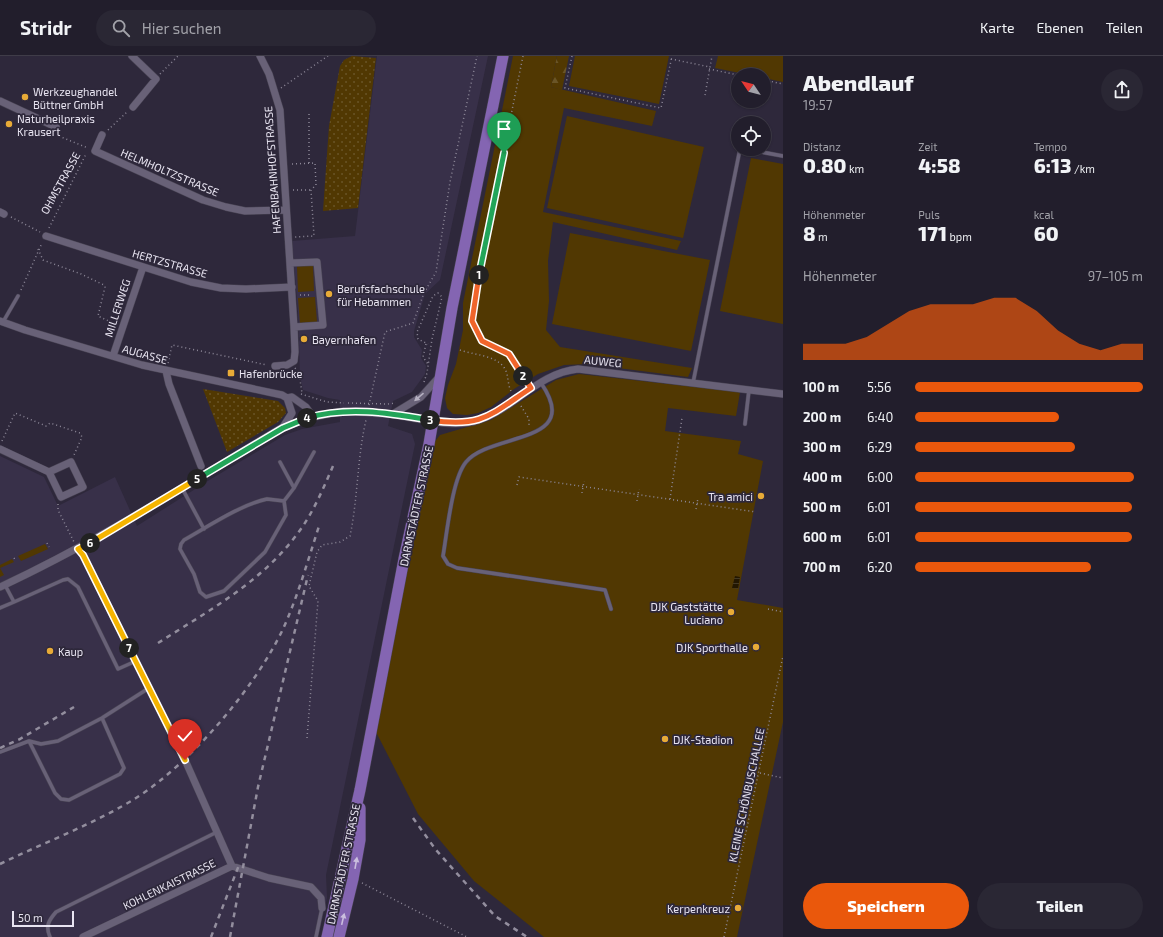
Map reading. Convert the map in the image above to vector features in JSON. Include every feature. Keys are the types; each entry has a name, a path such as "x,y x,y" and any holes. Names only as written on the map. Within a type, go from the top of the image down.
{"main road":[{"name":"DARMSTÄDTER STRASSE","path":"328,937 360,790 433,420 452,308 502,56"},
{"name":"DARMSTÄDTER STRASSE","path":"339,937 354,879 360,840 360,790"}],"street":[{"path":"132,56 156,79 133,107"},
{"name":"HAFENBAHNHOFSTRASSE","path":"260,56 276,91 280,110 284,164 285,210 296,352 294,361 287,365 275,366"},
{"path":"0,100 56,127"},
{"name":"OHMSTRASSE","path":"95,151 102,135"},
{"name":"HELMHOLTZSTRASSE","path":"95,151 203,200 245,211 285,210"},
{"name":"HERTZSTRASSE","path":"46,236 191,282 221,288 246,289 292,287"},
{"path":"290,263 317,262 322,325 294,327"},
{"name":"MILLERWEG","path":"113,356 143,267"},
{"name":"AUGASSE","path":"1,324 166,371 292,397 302,404 313,417"},
{"name":"AUWEG","path":"433,420 462,423 476,421 497,411 540,382 559,372 578,369 783,394"},
{"path":"166,371 169,384 201,466"},
{"path":"389,414 421,396 441,374"},
{"path":"283,428 292,413 285,396"},
{"path":"2,586 78,549 283,428 313,417 344,411 389,414 433,420"},
{"path":"0,448 49,472 61,497 83,487 71,462 49,472"},
{"path":"78,549 83,555 185,760 232,866"},
{"name":"KOHLENKAISTRASSE","path":"83,937 232,866 269,878 310,887 321,898 322,908"}],"lane":[{"path":"771,154 783,156"},
{"path":"693,383 739,156"},
{"path":"1,324 18,296"},
{"path":"540,382 550,395 552,412 548,424 537,432 481,450 467,461 462,468 457,482 443,556 452,567 605,590 610,609"},
{"path":"745,424 749,389"},
{"path":"284,501 268,499 257,501 184,540 180,549 194,574 200,592 206,597 224,591 265,552 286,515 284,501 294,488 314,452"},
{"path":"280,462 294,488"},
{"path":"182,488 204,529"},
{"path":"0,608 68,579 78,587 118,669 136,661"},
{"path":"2,586 14,602"},
{"path":"0,752 29,741 41,744 58,740 102,718 149,688"},
{"path":"29,741 55,793 61,799 69,800 120,774 124,768 102,718"},
{"path":"50,937 47,927 50,919 56,912 217,832"},
{"path":"316,937 322,908"}],"path":[{"path":"156,79 178,56"},
{"path":"276,91 328,56"},
{"path":"369,406 386,332 413,323 424,292 436,272 450,182 477,56"},
{"path":"523,56 474,298 472,321 482,341 509,354 531,388"},
{"path":"572,56 565,88 661,108 672,57 731,73"},
{"path":"705,95 712,56"},
{"path":"771,81 783,84"},
{"path":"102,135 133,107"},
{"path":"309,114 310,163"},
{"path":"56,127 61,137 95,151"},
{"name":"OHMSTRASSE","path":"18,296 38,249 86,156 95,151"},
{"path":"284,164 315,163 316,185 311,190 285,190"},
{"path":"288,239 314,236 311,190"},
{"path":"2,213 46,236"},
{"path":"38,249 43,260 81,274 104,285 105,287 98,316 123,326"},
{"path":"422,385 427,373 442,297 438,293 433,296 416,332 418,339 427,344 423,357 428,364"},
{"path":"292,296 320,295"},
{"path":"166,371 172,345 275,366"},
{"path":"460,350 494,359 501,364 505,370 508,387 529,419 528,435"},
{"path":"298,373 302,394"},
{"path":"285,396 302,394 327,402 344,403 388,404 401,401"},
{"path":"0,448 16,413 46,426 50,423 80,433 82,437 71,462"},
{"path":"307,738 318,601 309,586 317,552 322,545 340,542 350,536 355,512 361,444 367,414"},
{"path":"670,499 682,418"},
{"path":"517,485 519,477 756,512"},
{"path":"582,493 584,481"},
{"path":"637,501 639,489"},
{"path":"61,497 58,503 58,510 78,549"},
{"path":"696,509 698,498"},
{"path":"47,543 49,547"},
{"path":"768,609 783,612"},
{"name":"KLEINE SCHÖNBUSCHALLEE","path":"724,937 760,773 783,656"},
{"path":"760,773 783,778"},
{"path":"354,879 467,937"}],"shaded area":[{"path":"377,56 488,56 440,280 425,294 414,331 414,337 422,350 421,358 426,366 425,374 412,392 393,401 388,426 412,434 415,444 326,875 327,898 318,937 0,937 0,456 44,477 58,506 115,477 137,526 211,479 285,435 302,429 340,422 340,400 328,398 303,390 300,376 298,312 292,241 355,236"},
{"path":"735,576 740,577 738,589 732,588"}],"green space":[{"path":"352,56 376,58 358,208 323,211 329,126 340,66 344,60"},
{"path":"513,56 557,56 551,87 656,111 652,126 564,108 543,212 681,241 677,250 553,222 548,261 549,301 546,330 560,347 692,368 688,377 587,364 564,365 538,374 514,389 491,407 478,413 467,415 453,414 447,408 445,398 456,364 463,330 463,303"},
{"path":"557,56 569,56 562,90 551,87"},
{"path":"575,56 669,56 659,104 569,86"},
{"path":"718,56 783,56 783,82 771,79 771,68 731,68 731,71 715,68"},
{"path":"567,116 704,147 683,238 547,208"},
{"path":"751,158 783,164 783,324 720,311"},
{"path":"570,233 710,260 691,351 552,324"},
{"path":"297,266 313,266 314,291 298,292"},
{"path":"315,297 317,322 300,324 298,298"},
{"path":"579,374 740,392 736,416 668,408 665,431 741,441 738,454 763,461 737,600 783,608 783,722 737,937 544,937 474,881 418,814 376,732 375,724 433,444 440,435 491,420 556,380"},
{"path":"203,389 278,401 285,408 286,413 278,422 227,452"},
{"path":"45,544 48,549 21,561 18,556"},
{"path":"12,559 14,562 0,568 0,565"},
{"path":"0,568 4,575 0,577"}],"railway":[{"path":"158,643 215,607 251,581 284,550 298,533 308,517 333,466"},
{"path":"0,864 104,816 136,798 157,783 199,745 239,699 271,652 283,629 293,604 319,526"},
{"path":"230,937 258,787 308,575"},
{"path":"0,748 20,739 74,707"},
{"path":"413,818 436,850 495,916 527,937"},
{"path":"211,937 239,865"}],"place":[{"name":"Werkzeughandel Büttner GmbH","path":"25,97"},
{"name":"Naturheilpraxis Krausert","path":"9,124"},
{"name":"Berufsfachschule für Hebammen","path":"329,294"},
{"name":"Bayernhafen","path":"304,339"},
{"name":"Hafenbrücke","path":"231,373"},
{"name":"Tra amici","path":"761,496"},
{"name":"DJK Gaststätte Luciano","path":"731,612"},
{"name":"DJK Sporthalle","path":"756,647"},
{"name":"Kaup","path":"50,651"},
{"name":"DJK-Stadion","path":"665,739"},
{"name":"Kerpenkreuz","path":"738,908"}],"route":[{"path":"185,760 83,555 78,549 283,428 306,419 334,412 358,411 393,414 453,423 472,422 480,420 497,411 531,388 509,354 482,341 472,321 474,298 504,153"}]}
